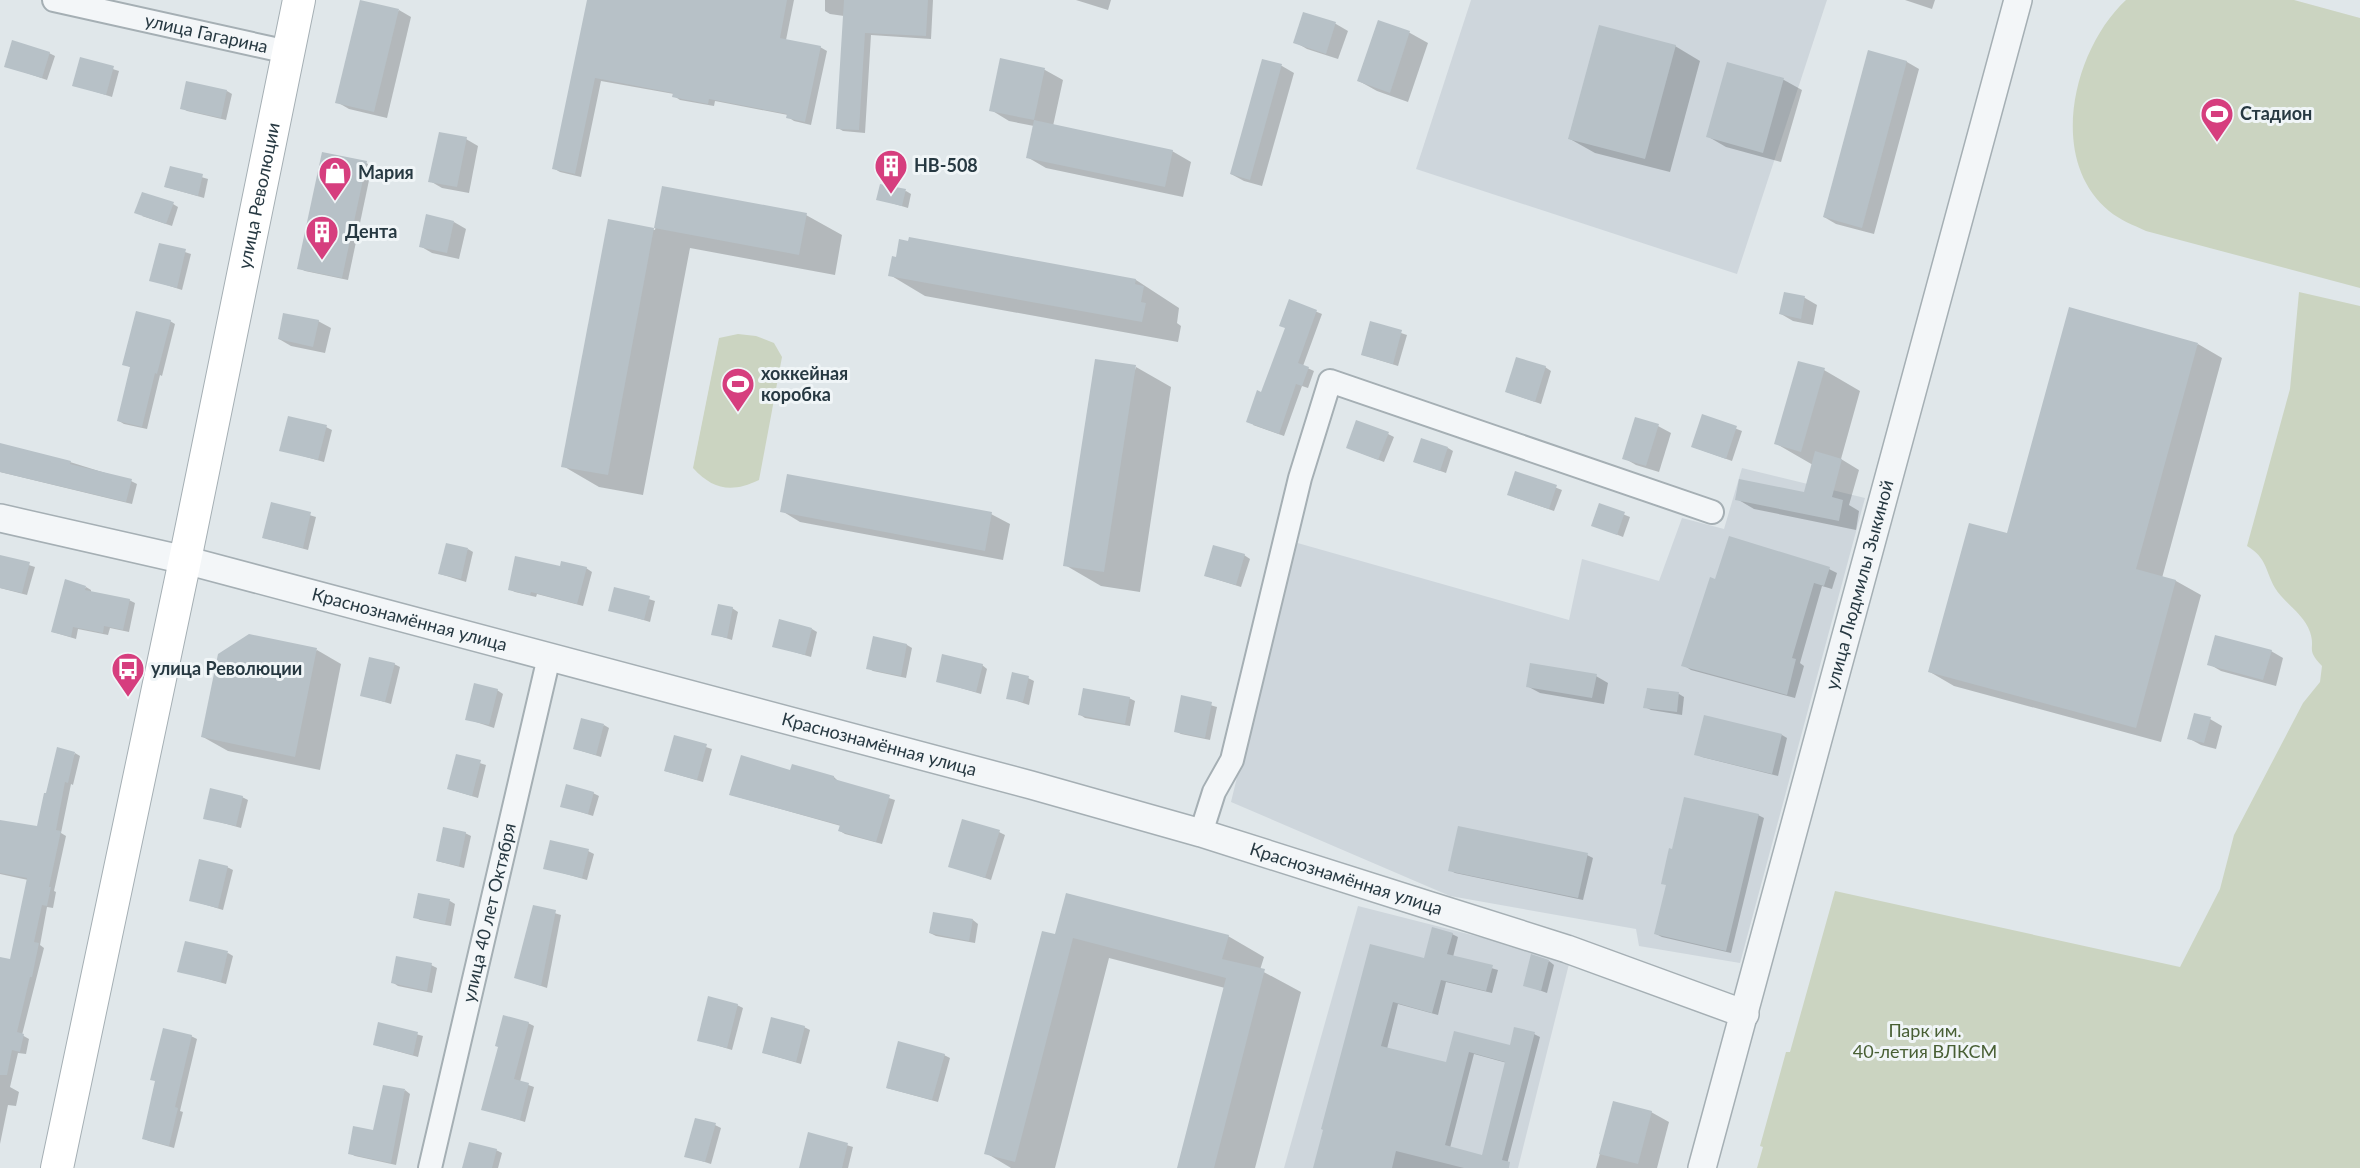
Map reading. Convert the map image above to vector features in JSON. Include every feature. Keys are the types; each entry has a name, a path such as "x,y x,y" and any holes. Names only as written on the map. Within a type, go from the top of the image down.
{"main road":[{"name":"улица Революции","path":"57,1168 185,560 299,0"}],"street":[{"name":"улица Гагарина","path":"54,0 288,52"},
{"name":"улица Людмилы Зыкиной","path":"1702,1168 2018,0"},
{"path":"1201,833 1214,792 1232,760 1300,478 1330,381 1712,512"},
{"name":"Краснознамённая улица","path":"0,518 185,560 1031,785 1201,833 1567,949 1745,1014"},
{"name":"улица 40 лет Октября","path":"430,1168 549,657"}],"shaded area":[{"path":"1471,0 1827,0 1737,274 1416,169"},
{"path":"1742,468 1865,498 1740,963 1639,946 1636,929 1450,896 1231,802 1294,542 1569,620 1582,559 1659,581 1682,518 1724,529"},
{"path":"1358,906 1570,960 1518,1168 1284,1168"}],"green space":[{"name":"Стадион","path":"2126,0 2294,0 2360,18 2360,288 2146,231 2109,211 2090,189 2078,163 2073,134 2074,104 2081,74 2093,46 2108,21"},
{"name":"Парк им. 40-летия ВЛКСМ","path":"2299,292 2360,306 2360,1168 1757,1168 1763,1147 1760,1146 1786,1052 1790,1052 1835,891 2180,967 2220,889 2234,835 2303,703 2320,682 2322,666 2312,652 2312,638 2307,626 2275,588 2262,560 2247,546 2290,389"},
{"name":"хоккейная коробка","path":"738,334 756,336 774,343 782,357 759,480 732,488 708,481 693,468 719,338"}],"building":[{"path":"360,0 399,9 374,112 335,103"},
{"path":"587,0 787,0 780,38 821,46 805,122 786,118 787,114 709,99 708,104 672,97 673,93 595,78 575,174 552,169"},
{"path":"844,0 928,0 926,36 865,33 859,130 836,129"},
{"path":"1303,12 1336,22 1326,54 1293,43"},
{"path":"1378,20 1410,31 1390,93 1357,81"},
{"path":"1599,25 1676,45 1645,159 1568,139"},
{"path":"12,40 50,52 42,78 4,67"},
{"path":"1868,50 1907,61 1862,228 1823,217"},
{"path":"80,57 114,66 106,95 72,86"},
{"path":"1000,58 1045,68 1034,120 989,111"},
{"path":"1262,59 1282,64 1250,180 1230,174"},
{"path":"1727,62 1784,78 1763,153 1706,137"},
{"path":"186,81 227,90 221,118 180,109"},
{"path":"1034,120 1173,150 1165,187 1026,158"},
{"path":"439,132 467,137 457,187 428,182"},
{"name":"Мария","path":"322,152 367,161 342,278 297,269"},
{"path":"170,166 203,174 198,196 164,187"},
{"name":"НВ-508","path":"880,184 906,189 902,206 876,200"},
{"path":"662,186 807,213 799,255 654,228"},
{"path":"142,192 174,202 166,224 134,213"},
{"path":"426,214 454,221 447,253 419,247"},
{"path":"608,219 654,228 608,475 561,467"},
{"path":"909,237 1136,279 1135,284 1144,286 1141,302 1146,303 1142,322 888,276 892,256 896,257 899,239 908,241"},
{"path":"159,243 186,249 177,288 149,281"},
{"path":"1784,292 1805,296 1801,319 1779,314"},
{"path":"1289,299 1317,310 1298,363 1309,367 1302,386 1296,384 1279,434 1246,422 1257,390 1261,392 1285,328 1279,326"},
{"path":"2069,307 2198,343 2136,569 2176,580 2136,728 1928,672 1969,523 2007,533"},
{"path":"136,311 171,320 142,427 117,421 130,367 122,365"},
{"path":"283,313 319,320 313,347 278,339"},
{"path":"1370,321 1402,330 1393,364 1361,355"},
{"path":"1516,357 1546,366 1535,402 1505,392"},
{"path":"1095,359 1136,365 1104,572 1063,566"},
{"path":"1798,361 1825,368 1801,452 1774,444"},
{"path":"1702,414 1737,426 1726,459 1691,447"},
{"path":"288,416 327,425 318,460 279,451"},
{"path":"1635,417 1659,424 1646,466 1622,459"},
{"path":"1356,420 1389,432 1378,460 1346,448"},
{"path":"1421,438 1448,447 1440,471 1413,462"},
{"path":"0,443 71,461 70,464 132,479 126,502 0,472"},
{"path":"1815,451 1842,459 1832,497 1843,500 1839,521 1735,500 1739,479 1804,492"},
{"path":"1515,471 1557,485 1549,509 1507,495"},
{"path":"787,474 992,512 985,551 780,512"},
{"path":"271,502 311,512 303,548 262,538"},
{"path":"1599,503 1625,512 1617,535 1591,526"},
{"path":"1729,536 1830,567 1824,586 1814,583 1792,658 1796,659 1787,695 1681,666 1710,577 1715,579"},
{"path":"446,543 468,548 461,579 438,574"},
{"path":"1213,545 1245,554 1236,585 1204,576"},
{"path":"0,555 30,562 22,593 0,588"},
{"path":"515,556 560,566 561,561 587,567 577,604 531,592 530,595 508,590"},
{"path":"65,579 86,586 85,590 130,599 123,630 104,626 103,633 73,627 71,637 51,632"},
{"path":"614,587 650,596 644,620 608,611"},
{"path":"718,604 733,607 727,638 711,635"},
{"path":"779,619 812,628 805,655 772,647"},
{"path":"249,634 317,648 295,757 201,737 218,654"},
{"path":"2215,635 2272,650 2263,680 2207,665"},
{"path":"873,636 907,644 901,676 866,669"},
{"path":"942,654 983,664 976,692 936,682"},
{"path":"369,657 395,663 385,702 360,696"},
{"path":"1530,663 1597,674 1592,698 1526,687"},
{"path":"1012,672 1029,676 1023,702 1006,699"},
{"path":"474,683 498,689 489,725 465,720"},
{"path":"1083,688 1130,697 1125,724 1078,715"},
{"path":"1647,688 1679,692 1677,712 1643,708"},
{"path":"1181,695 1212,702 1205,738 1174,732"},
{"path":"2194,713 2211,717 2204,743 2187,739"},
{"path":"1704,715 1782,734 1772,774 1694,755"},
{"path":"581,718 604,724 596,755 573,749"},
{"path":"674,735 707,744 697,780 664,771"},
{"path":"57,747 75,752 68,783 65,782 56,830 61,831 49,887 51,887 47,906 42,905 34,942 39,943 17,1032 24,1034 20,1052 12,1050 7,1075 0,1075 0,957 10,959 27,878 0,873 0,820 37,826"},
{"path":"456,754 481,760 472,796 447,789"},
{"path":"741,755 790,770 792,764 890,795 876,842 838,831 840,825 729,795"},
{"path":"566,784 594,792 588,814 560,807"},
{"path":"210,788 243,796 236,826 203,819"},
{"path":"1684,797 1759,814 1726,951 1654,934 1666,885 1661,884"},
{"path":"962,819 1000,830 985,878 948,867"},
{"path":"1458,826 1588,853 1578,898 1448,871"},
{"path":"443,827 466,832 459,866 436,861"},
{"path":"550,840 589,849 582,878 543,869"},
{"path":"199,859 228,866 218,908 189,901"},
{"path":"418,893 450,899 445,924 413,918"},
{"path":"1066,893 1229,935 1222,959 1265,969 1214,1168 1177,1168 1226,978 1073,938 1015,1162 984,1154 1042,931 1055,934"},
{"path":"533,905 556,910 541,986 514,978"},
{"path":"933,912 973,919 969,941 929,933"},
{"path":"1432,927 1453,933 1447,954 1493,965 1486,991 1441,980 1432,1013 1393,1002 1381,1046 1446,1062 1454,1031 1510,1045 1514,1027 1535,1032 1502,1160 1510,1162 1509,1168 1464,1168 1396,1151 1392,1168 1313,1168 1323,1130 1321,1129 1370,944 1424,958","holes":["1469,1052 1505,1062 1482,1155 1445,1145"]},
{"path":"185,941 228,951 221,982 177,972"},
{"path":"1531,954 1549,960 1541,991 1523,986"},
{"path":"396,956 432,963 427,991 391,983"},
{"path":"708,996 738,1004 727,1048 697,1041"},
{"path":"503,1015 529,1022 514,1079 529,1083 520,1120 481,1110 498,1047 495,1046"},
{"path":"771,1017 805,1026 796,1062 762,1053"},
{"path":"378,1022 418,1032 413,1055 373,1045"},
{"path":"163,1028 192,1035 175,1107 178,1108 169,1146 142,1139 155,1081 150,1080"},
{"path":"898,1041 945,1054 932,1100 886,1088"},
{"path":"383,1085 405,1089 391,1163 348,1154 353,1126 373,1130"},
{"path":"1613,1101 1652,1111 1638,1164 1599,1154"},
{"path":"695,1118 716,1123 705,1162 684,1157"},
{"path":"808,1132 848,1143 842,1168 799,1168"},
{"path":"469,1142 497,1149 492,1168 462,1168"}],"place":[{"name":"Стадион","path":"2217,143"},
{"name":"НВ-508","path":"891,195"},
{"name":"Мария","path":"335,202"},
{"name":"Дента","path":"322,261"},
{"name":"хоккейная коробка","path":"738,413"},
{"name":"улица Революции","path":"128,698"}]}
